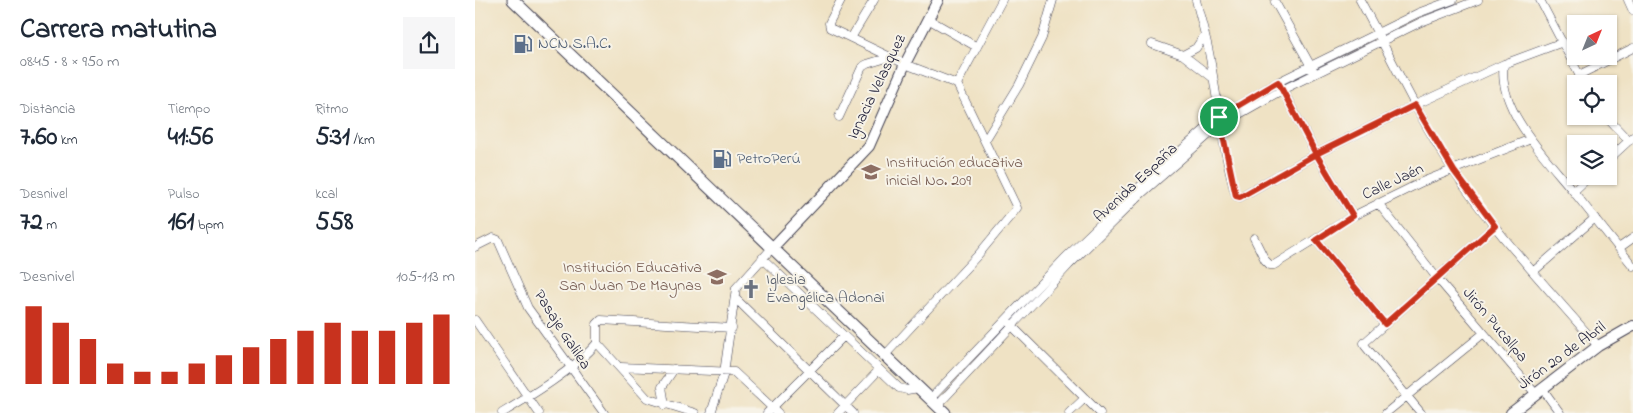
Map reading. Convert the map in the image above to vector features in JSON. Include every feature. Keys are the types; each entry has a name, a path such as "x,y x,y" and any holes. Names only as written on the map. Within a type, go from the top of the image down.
{"highway":[{"path":"513,0 886,354 937,406"}],"main road":[{"name":"Ignacia Velasquez","path":"773,247 869,146 935,1"},
{"name":"Jirón 20 de Abril","path":"1511,413 1599,346 1633,326"}],"street":[{"path":"841,0 829,26 905,64 957,84 1017,209 886,354"},
{"path":"851,38 874,0"},
{"path":"957,84 1002,0"},
{"path":"985,139 1019,85 1042,38 1053,0"},
{"path":"1196,0 1214,79 1219,121 1236,196 1243,196 1316,154 1415,105 1503,64 1563,42"},
{"path":"1360,0 1415,105 1454,171 1495,226 1599,346"},
{"name":"Avenida España","path":"937,406 1009,323 1137,189 1219,121 1278,82 1418,13 1453,0"},
{"name":"Avenida España","path":"1219,121 1421,22 1478,0"},
{"path":"1540,0 1579,74 1633,48"},
{"path":"1628,0 1633,11"},
{"path":"1275,2 1312,65 1315,75"},
{"path":"927,19 977,48"},
{"path":"1183,55 1196,48 1204,36"},
{"path":"1152,44 1183,55 1214,79"},
{"path":"839,117 862,67 890,57"},
{"path":"1503,64 1502,74 1507,97 1531,139 1633,266"},
{"path":"1278,82 1316,154 1353,216"},
{"path":"1615,125 1631,139 1617,152"},
{"name":"Calle Jaén","path":"1254,238 1265,260 1270,265 1377,203 1422,182 1454,171 1531,139"},
{"path":"1574,192 1581,185"},
{"name":"Jirón Pucallpa","path":"1377,203 1484,334 1560,413"},
{"path":"1534,271 1595,218"},
{"path":"1421,413 1364,344 1495,226"},
{"name":"Pasaje Galilea","path":"475,247 493,238 498,240 528,308 604,413"},
{"path":"1619,248 1633,238"},
{"path":"1316,240 1385,324"},
{"path":"711,413 724,373 736,288 773,247"},
{"path":"763,258 879,370 903,390 919,388"},
{"path":"735,298 809,368 853,413"},
{"path":"475,320 539,413"},
{"path":"503,413 528,398 588,354 597,343 597,324 606,320 731,328"},
{"path":"1009,323 1100,413"},
{"path":"1386,413 1484,334"},
{"path":"621,367 737,374 772,411 809,368 844,336"},
{"path":"597,343 621,367 647,398 695,413"},
{"path":"661,413 664,404 662,387 674,369"},
{"path":"838,413 879,370"},
{"path":"1069,413 1085,398"}],"place":[{"name":"NCN S.A.C.","path":"523,44"},
{"name":"PetroPerú","path":"722,159"},
{"name":"Institución educativa inicial No. 209","path":"871,172"},
{"name":"Institución Educativa San Juan De Maynas","path":"717,277"},
{"name":"Iglesia Evangélica Adonai","path":"751,289"}],"route":[{"path":"1219,117 1231,180 1236,196 1240,197 1316,154 1415,105 1454,171 1495,226 1385,324 1316,240 1353,216 1316,154 1278,82 1219,117"}]}
